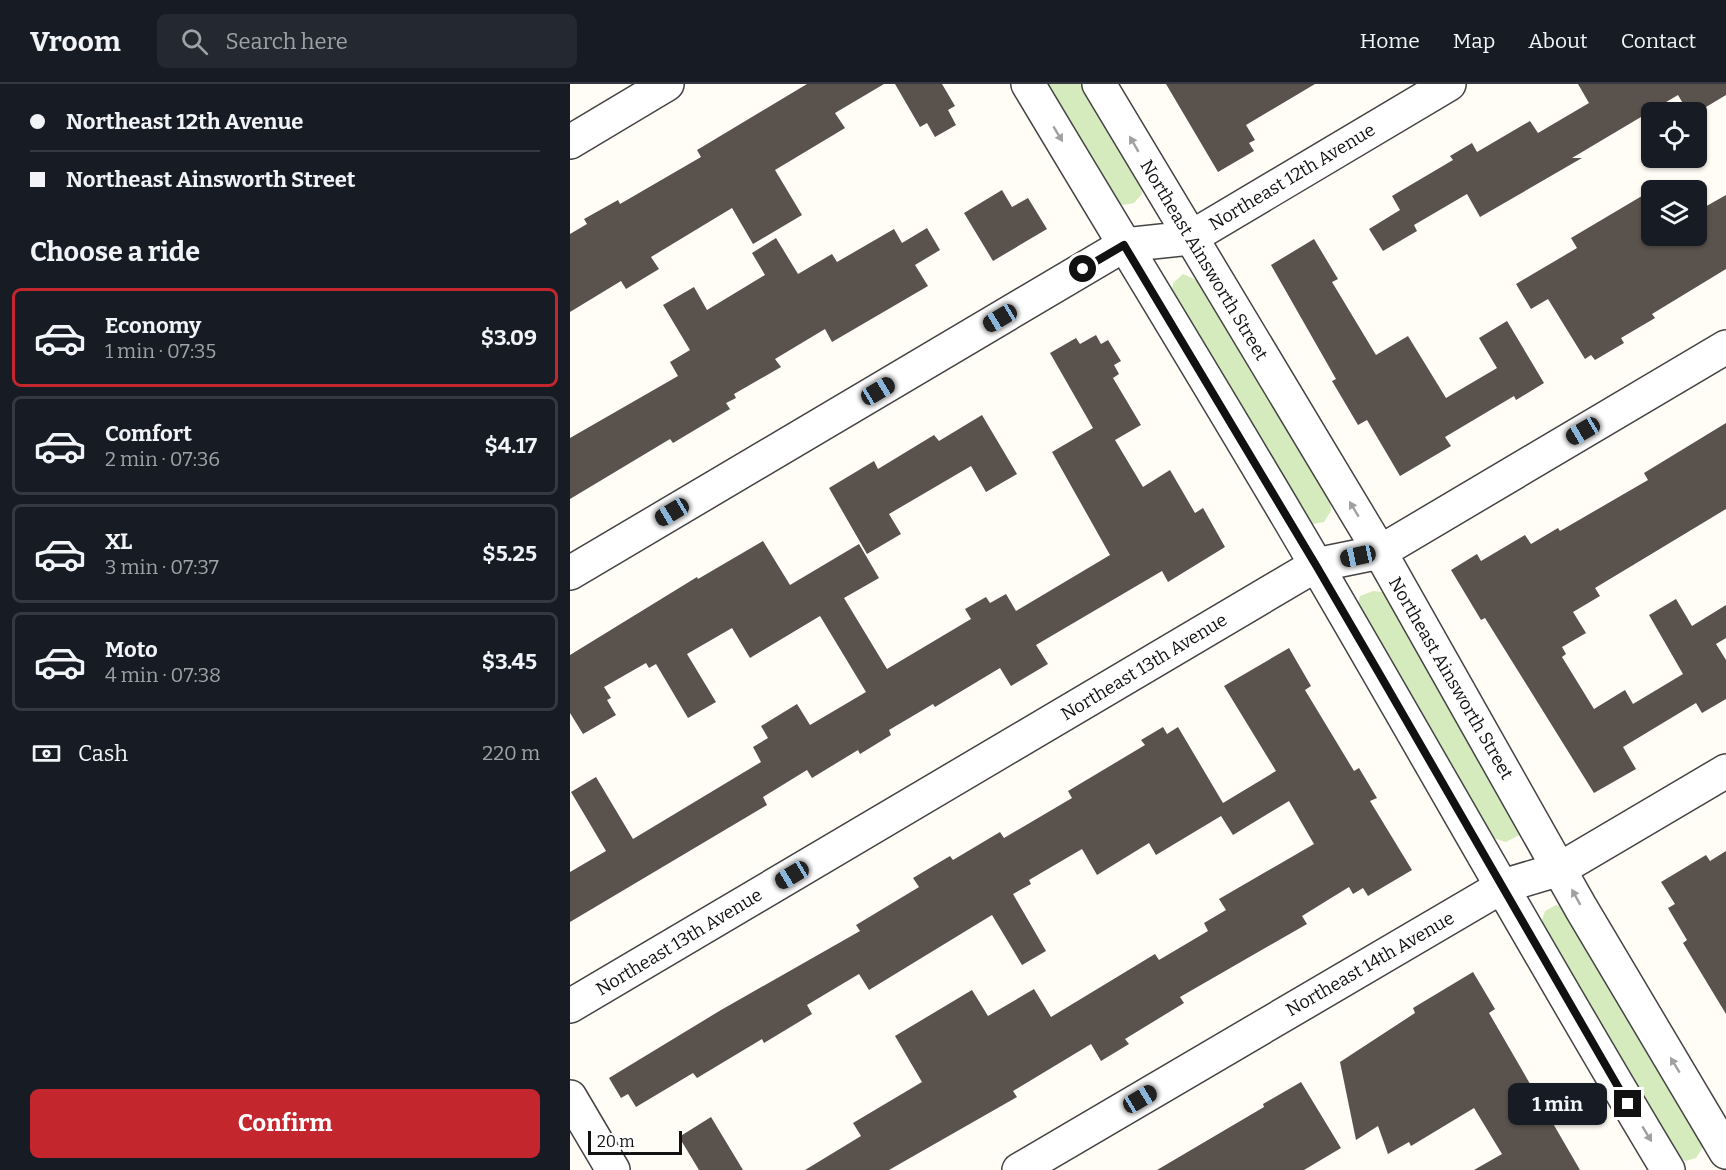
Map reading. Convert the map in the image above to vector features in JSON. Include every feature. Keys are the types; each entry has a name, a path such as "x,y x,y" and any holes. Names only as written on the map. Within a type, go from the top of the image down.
{"street":[{"path":"570,142 667,84"},
{"path":"1028,84 1316,565 1503,886 1539,954 1668,1170"},
{"name":"Northeast Ainsworth Street","path":"1099,84 1380,552 1560,869 1726,1152"},
{"name":"Northeast 12th Avenue","path":"570,573 1124,245 1190,238 1449,84"},
{"name":"Northeast 13th Avenue","path":"570,1006 1316,565 1380,552 1726,347"},
{"name":"Northeast 14th Avenue","path":"1019,1170 1503,886 1560,869 1726,771"},
{"path":"570,1097 613,1170"}],"green space":[{"path":"1045,84 1082,84 1141,184 1142,194 1134,203 1123,205 1113,199"},
{"path":"1183,274 1199,281 1330,497 1331,511 1324,522 1313,524 1303,518 1171,296 1173,283"},
{"path":"1373,591 1384,592 1520,821 1519,835 1506,842 1493,838 1357,608 1360,596"},
{"path":"1556,905 1565,908 1702,1137 1703,1147 1696,1158 1686,1161 1675,1155 1541,923 1545,911"}],"building":[{"path":"807,84 884,84 835,113 845,128 775,170 802,215 753,244 732,208 651,257 659,269 626,289 621,281 570,312 570,234 587,224 584,219 618,200 620,204 701,157 697,150"},
{"path":"895,84 942,84 955,106 948,110 956,125 935,137 927,123 920,127"},
{"path":"1166,84 1315,84 1246,125 1255,140 1249,143 1254,151 1218,172"},
{"path":"1578,84 1726,84 1726,95 1707,106 1707,102 1682,102 1678,95 1666,102 1641,102 1641,117 1572,158 1582,158 1480,217 1467,194 1414,225 1417,231 1383,251 1369,229 1400,210 1392,196 1453,160 1450,156 1472,143 1477,152 1530,121 1538,133 1589,103"},
{"path":"1002,190 1012,207 1028,198 1047,229 993,261 964,213"},
{"path":"1726,195 1726,269 1652,314 1655,318 1621,338 1624,343 1595,360 1591,355 1585,359 1548,299 1531,309 1516,284 1577,248 1571,238 1641,197 1641,246 1707,246 1707,206"},
{"path":"927,228 940,250 915,265 928,286 832,342 825,329 775,359 781,367 734,394 736,398 726,403 730,409 673,443 670,439 570,499 570,438 678,376 670,362 690,350 663,305 694,287 707,310 765,275 752,253 776,238 798,274 832,254 837,262 894,229 902,243"},
{"path":"1314,239 1338,279 1332,282 1376,355 1408,336 1446,398 1497,368 1479,338 1507,321 1544,383 1516,400 1514,396 1445,437 1451,446 1400,476 1367,420 1358,425 1332,381 1336,379 1271,265"},
{"path":"1096,335 1101,344 1108,340 1121,361 1114,365 1119,374 1113,378 1141,425 1115,440 1143,487 1170,470 1195,513 1203,508 1225,547 1168,582 1162,571 1036,645 1048,664 1011,686 1000,668 935,707 933,704 889,730 891,735 860,754 858,750 812,778 807,770 763,797 767,805 570,922 570,872 606,851 571,792 596,777 633,839 761,762 753,747 768,738 761,726 797,704 810,725 866,692 820,616 750,658 732,628 687,654 716,702 688,718 656,664 649,668 646,663 604,687 611,698 607,700 616,715 583,734 570,713 570,655 697,577 698,579 763,541 790,585 859,544 879,578 844,598 887,669 971,619 965,609 986,597 990,603 1006,594 1016,611 1110,555 1052,452 1093,428 1050,353 1076,338 1080,344"},
{"path":"982,415 1017,474 986,492 971,466 889,514 901,534 867,554 829,488 874,461 878,469 934,435 939,441"},
{"path":"1726,423 1726,509 1595,588 1600,596 1573,612 1586,633 1562,647 1566,654 1562,657 1594,709 1625,690 1633,704 1683,674 1649,615 1676,599 1692,626 1726,605 1726,638 1716,644 1726,660 1726,699 1702,713 1696,703 1623,747 1636,769 1594,793 1485,618 1481,620 1451,570 1477,554 1481,561 1525,535 1531,544 1558,528 1560,531 1648,480 1644,473"},
{"path":"1289,648 1311,686 1305,690 1354,771 1359,768 1377,798 1370,801 1412,870 1368,896 1363,888 1353,894 1349,887 1302,916 1307,924 1180,997 1184,1003 1125,1039 1129,1044 1101,1061 1091,1044 1013,1091 1017,1097 889,1170 805,1170 861,1136 853,1123 922,1082 895,1036 972,990 988,1016 1034,989 1051,1017 1155,954 1159,960 1208,931 1204,923 1226,910 1219,899 1314,844 1289,801 1233,835 1221,816 1156,855 1149,843 1097,875 1082,849 1029,880 1031,884 1013,894 1046,951 1022,965 992,915 869,990 859,974 807,1005 812,1014 764,1043 762,1039 697,1078 693,1073 636,1107 628,1094 621,1098 609,1078 721,1010 860,931 856,925 919,887 913,878 950,856 953,860 1000,832 1004,838 1072,798 1068,791 1145,745 1141,740 1163,727 1167,734 1178,727 1223,803 1276,771 1224,686"},
{"path":"1726,851 1726,1014 1683,943 1687,940 1668,908 1675,904 1661,882 1706,855 1710,861"},
{"path":"1473,972 1495,1009 1489,1013 1580,1170 1474,1170 1502,1154 1474,1108 1411,1146 1409,1142 1388,1154 1378,1126 1356,1140 1340,1062 1415,1013 1413,1008"},
{"path":"1301,1082 1341,1148 1304,1170 1157,1170 1264,1107 1263,1104"},
{"path":"711,1117 743,1170 699,1170 679,1137"}],"route":[{"path":"1083,269 1124,245 1316,565 1503,886 1536,949 1628,1104"}]}
